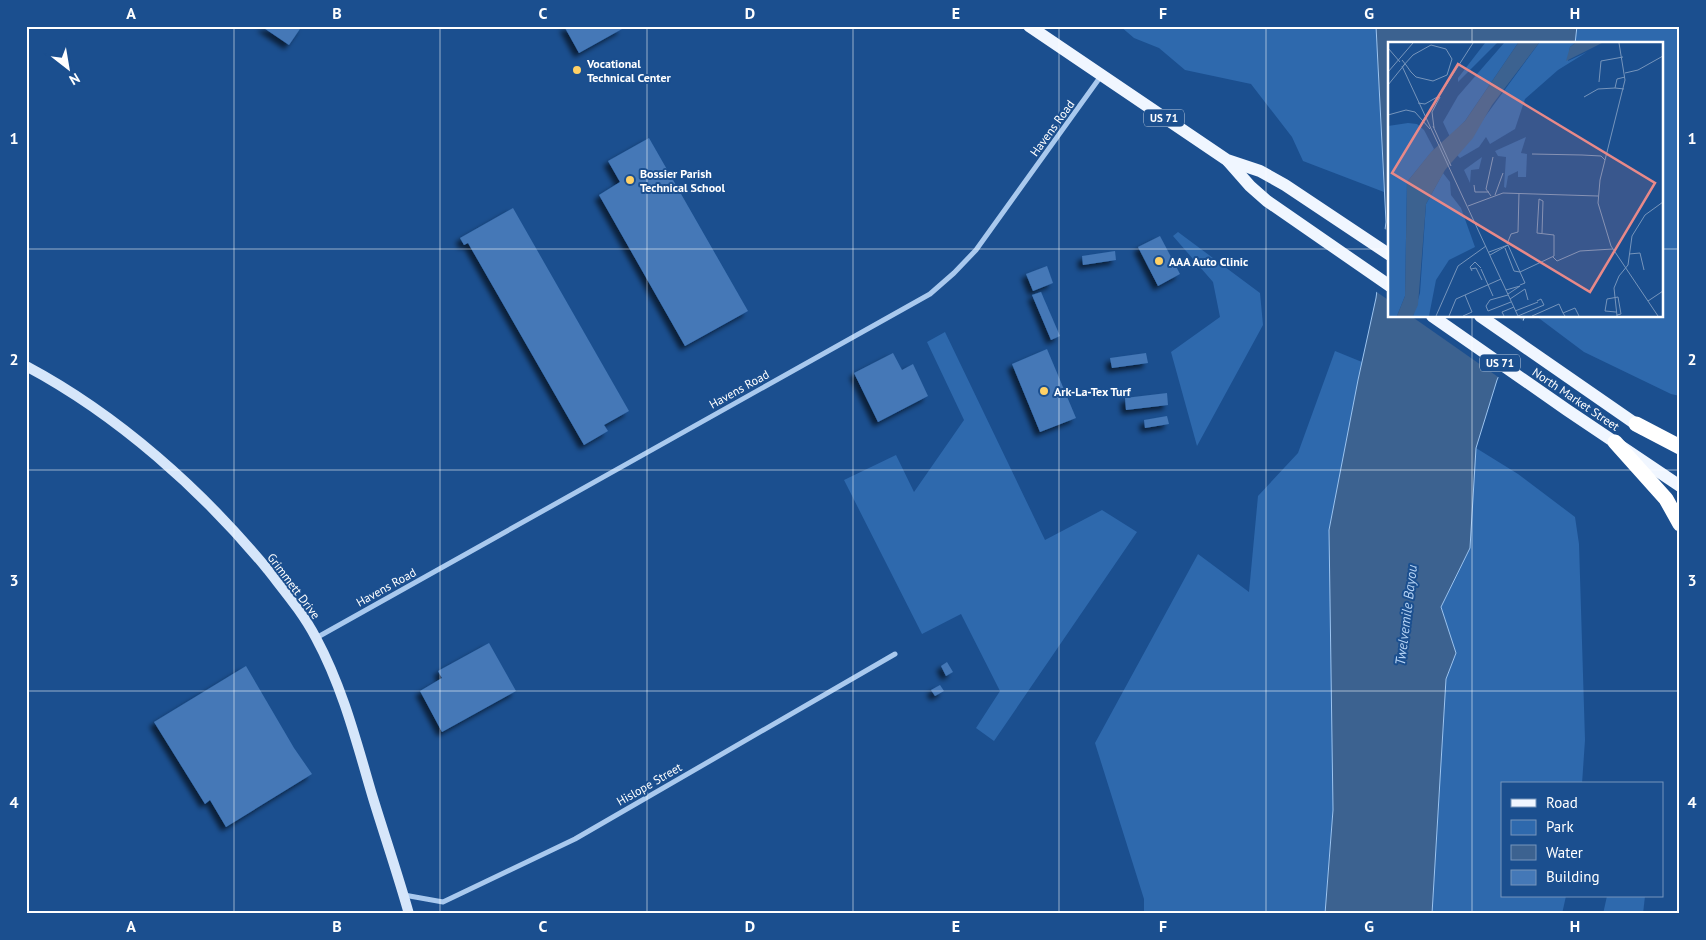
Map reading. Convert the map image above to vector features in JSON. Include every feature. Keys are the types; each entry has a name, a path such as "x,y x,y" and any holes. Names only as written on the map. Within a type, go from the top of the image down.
{"highway":[{"path":"1636,424 1680,447"},
{"path":"1615,442 1666,499 1680,524"}],"main road":[{"name":"US 71","path":"1029,26 1227,160 1250,186 1268,201 1388,285"},
{"name":"US 71","path":"1227,160 1260,171 1285,185 1388,254"},
{"name":"North Market Street","path":"1435,318 1680,486"},
{"name":"North Market Street","path":"1483,318 1680,455"},
{"name":"Grimmett Drive","path":"26,366 88,404 144,446 227,523 273,576 294,604 316,638 329,665 354,732 409,914"}],"street":[{"name":"Havens Road","path":"316,638 930,294 976,250 1101,76"},
{"name":"Hislope Street","path":"403,895 443,902 575,838 895,654"}],"green space":[{"path":"1120,26 1376,26 1384,192 1303,161 1292,137 1251,84 1185,70 1159,48 1134,38"},
{"path":"1577,26 1680,26 1680,396 1671,394 1584,352 1539,318 1664,318 1664,42 1575,42"},
{"path":"1178,232 1260,293 1263,325 1197,446 1171,352 1220,317 1213,282 1173,236"},
{"path":"945,332 1045,540 1102,510 1137,532 994,741 976,728 1000,691 961,614 922,634 844,480 896,455 914,492 964,420 927,342"},
{"path":"1335,351 1362,362 1329,530 1333,810 1325,914 1144,914 1144,899 1095,743 1198,554 1249,592 1258,496 1298,453"},
{"path":"1476,448 1518,474 1575,517 1579,544 1585,740 1582,782 1501,782 1501,898 1566,898 1562,914 1432,914 1446,679 1456,653 1441,607 1470,548"},
{"path":"1607,898 1645,898 1643,914 1603,914"}],"water":[{"name":"Twelvemile Bayou","path":"1376,26 1577,26 1575,42 1388,42 1388,318 1524,318 1497,380 1476,448 1470,548 1441,607 1456,653 1446,679 1432,914 1325,914 1333,810 1329,530 1376,298 1386,222"}],"pier":[{"path":"1383,228 1388,231 1388,300 1375,291"},
{"path":"1414,318 1519,318 1525,322 1501,379"}],"building":[{"path":"261,26 302,26 289,45"},
{"path":"564,26 621,26 622,29 579,53"},
{"path":"649,138 748,311 685,346 599,195 620,182 608,161"},
{"path":"513,208 629,411 604,425 608,431 584,445 468,243 464,245 460,238"},
{"name":"AAA Auto Clinic","path":"1160,236 1180,274 1158,286 1138,247"},
{"path":"1115,251 1116,260 1083,265 1082,256"},
{"path":"1047,266 1053,283 1033,291 1026,274"},
{"path":"1041,292 1060,336 1051,340 1032,295"},
{"name":"Ark-La-Tex Turf","path":"1047,349 1076,418 1040,432 1012,364"},
{"path":"893,353 902,370 913,364 928,396 878,422 854,373"},
{"path":"1146,353 1148,363 1112,368 1110,358"},
{"path":"1167,393 1168,405 1126,410 1125,398"},
{"path":"1167,416 1169,424 1145,428 1144,420"},
{"path":"489,643 516,691 442,732 420,691 442,678 438,671"},
{"path":"947,662 953,672 946,676 941,666"},
{"path":"246,666 294,748 312,774 226,827 210,800 205,804 154,722"},
{"path":"940,685 944,691 935,696 931,690"}],"place":[{"name":"Vocational Technical Center","path":"577,70"},
{"name":"Bossier Parish Technical School","path":"630,180"},
{"name":"AAA Auto Clinic","path":"1159,261"},
{"name":"Ark-La-Tex Turf","path":"1044,391"}]}
